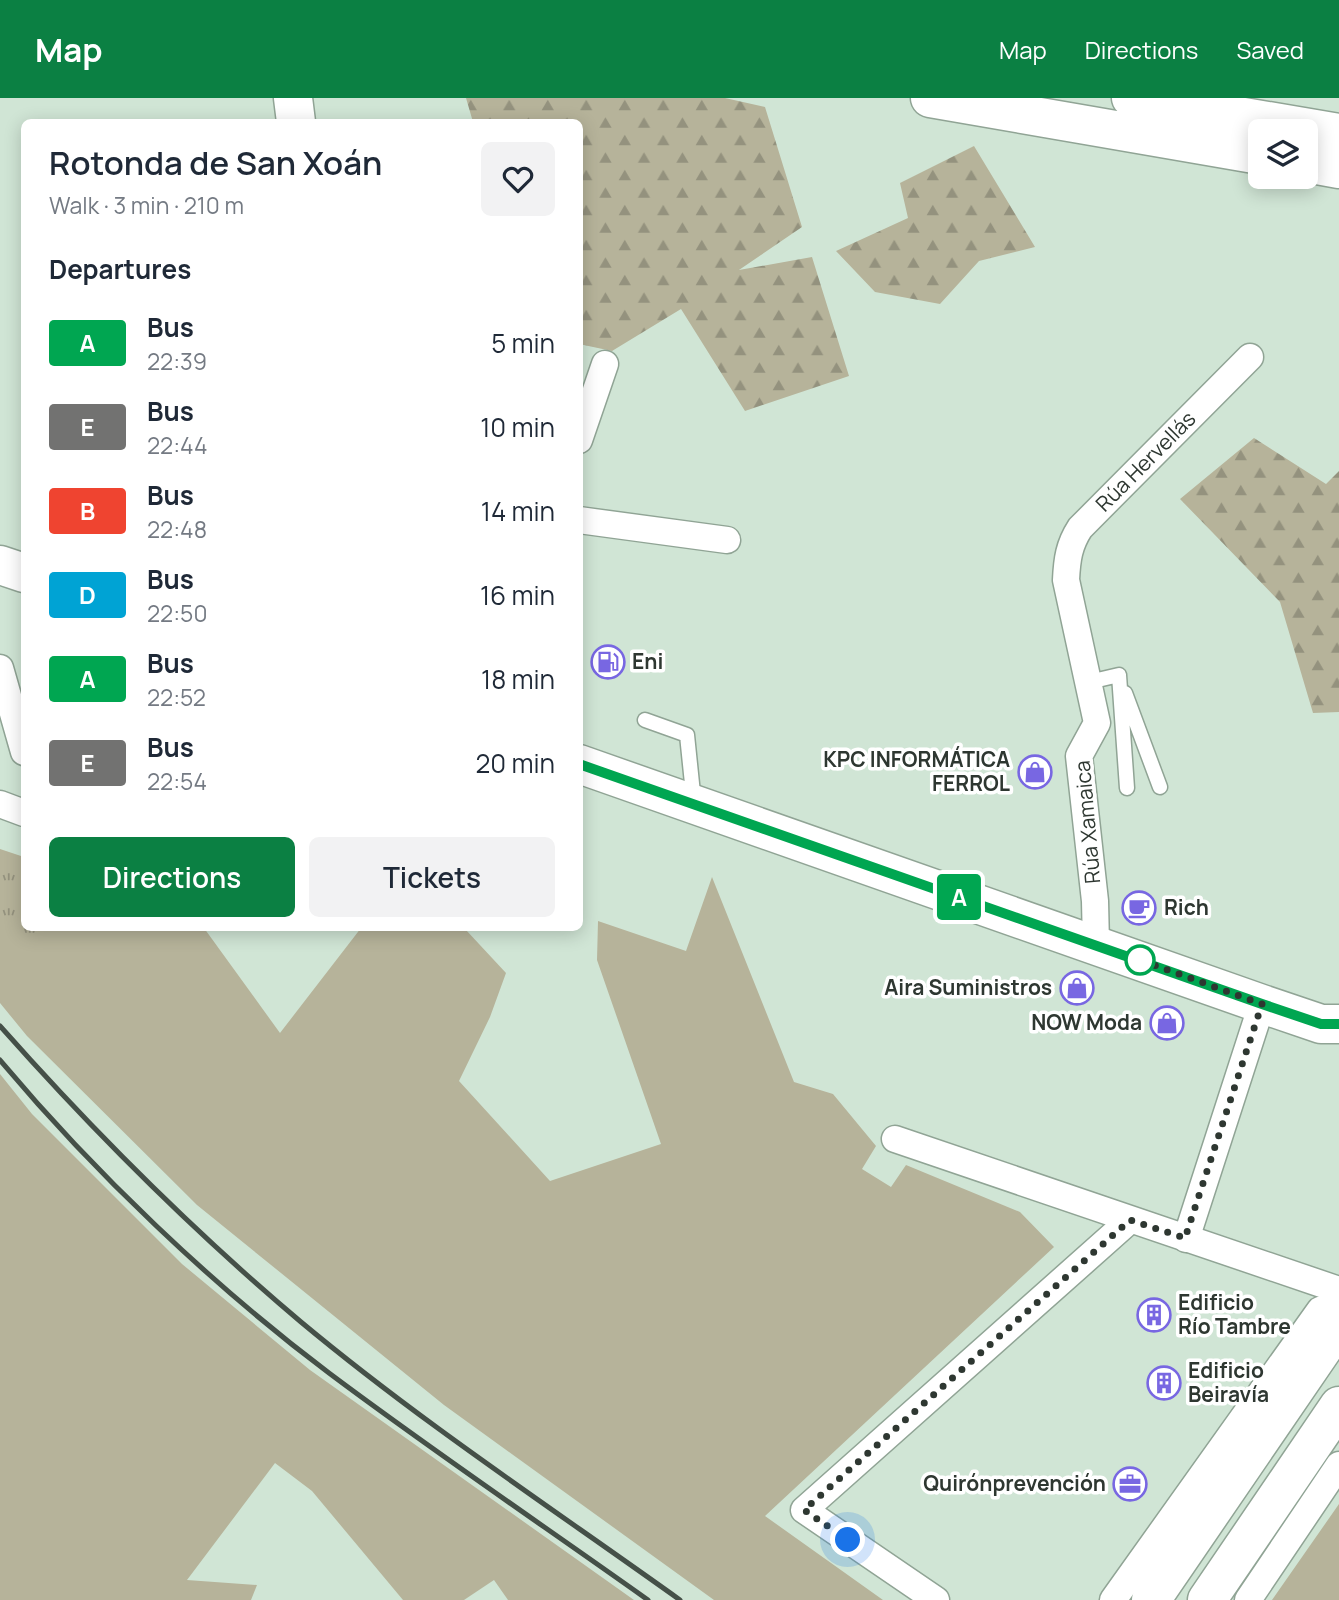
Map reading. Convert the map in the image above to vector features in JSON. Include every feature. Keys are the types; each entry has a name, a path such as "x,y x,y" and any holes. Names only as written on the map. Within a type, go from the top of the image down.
{"main road":[{"path":"293,98 296,119"},
{"path":"930,98 1248,153"},
{"path":"1131,98 1339,133"},
{"path":"1318,165 1339,169"},
{"path":"0,565 21,572"},
{"path":"583,765 1333,1029"},
{"path":"1151,1600 1339,1325"},
{"path":"1207,1600 1339,1406"}],"street":[{"name":"Rúa Hervellás","path":"1066,580 1067,558 1072,541 1080,528 1250,357"},
{"path":"583,428 605,364"},
{"path":"583,521 727,540"},
{"name":"Rúa Xamaica","path":"1066,580 1097,723 1079,756 1095,901 1096,945"},
{"path":"0,668 21,742"},
{"path":"0,804 21,812"},
{"path":"1185,1238 1262,1004"},
{"path":"895,1139 1339,1290"},
{"path":"936,1600 804,1510 1130,1220"},
{"path":"1113,1600 1320,1310 1339,1303"},
{"path":"1248,1600 1339,1465"}],"lane":[{"path":"1089,682 1119,675"},
{"path":"1119,675 1160,787"},
{"path":"1119,675 1127,788"},
{"path":"645,720 687,735 694,804"}],"green space":[{"path":"466,98 725,98 765,107 802,227 739,270 812,257 849,376 745,411 681,309 612,351 583,345 583,119 472,119"},
{"path":"974,146 1035,247 979,261 940,304 875,292 836,251 908,218 900,183"},
{"path":"1254,438 1326,484 1339,471 1339,712 1313,713 1280,602 1180,499"},
{"path":"0,849 21,856 21,931 206,931 280,1033 359,931 467,931 506,973 490,1017 459,1081 550,1181 661,1144 597,960 598,921 686,951 712,877 794,1082 833,1094 876,1146 862,1169 891,1187 906,1165 1020,1212 1054,1247 765,1516 883,1600 714,1600 444,1405 197,1205 27,1036 0,1003"},
{"path":"0,865 21,875 21,931 48,931 42,944 0,926"},
{"path":"0,1074 32,1114 182,1264 310,1370 634,1600 508,1600 494,1580 464,1600 403,1600 312,1491 275,1463 187,1580 257,1585 251,1600 0,1600"},
{"path":"1339,1504 1339,1600 1272,1600"}],"railway":[{"path":"0,1026 145,1180 301,1322 440,1430 680,1600"},
{"path":"0,1060 115,1185 241,1303 368,1402 648,1600"}],"bus line":[{"name":"A","path":"583,765 1262,1004 1321,1024 1339,1024"}],"place":[{"name":"Eni","path":"608,662"},
{"name":"KPC INFORMÁTICA FERROL","path":"1035,772"},
{"name":"Rich","path":"1139,908"},
{"name":"Aira Suministros","path":"1077,988"},
{"name":"NOW Moda","path":"1167,1023"},
{"name":"Edificio Río Tambre","path":"1154,1315"},
{"name":"Edificio Beiravía","path":"1164,1383"},
{"name":"Quirónprevención","path":"1130,1484"}],"route":[{"path":"848,1540 804,1510 1130,1220 1185,1238 1262,1004 1140,960"}]}
